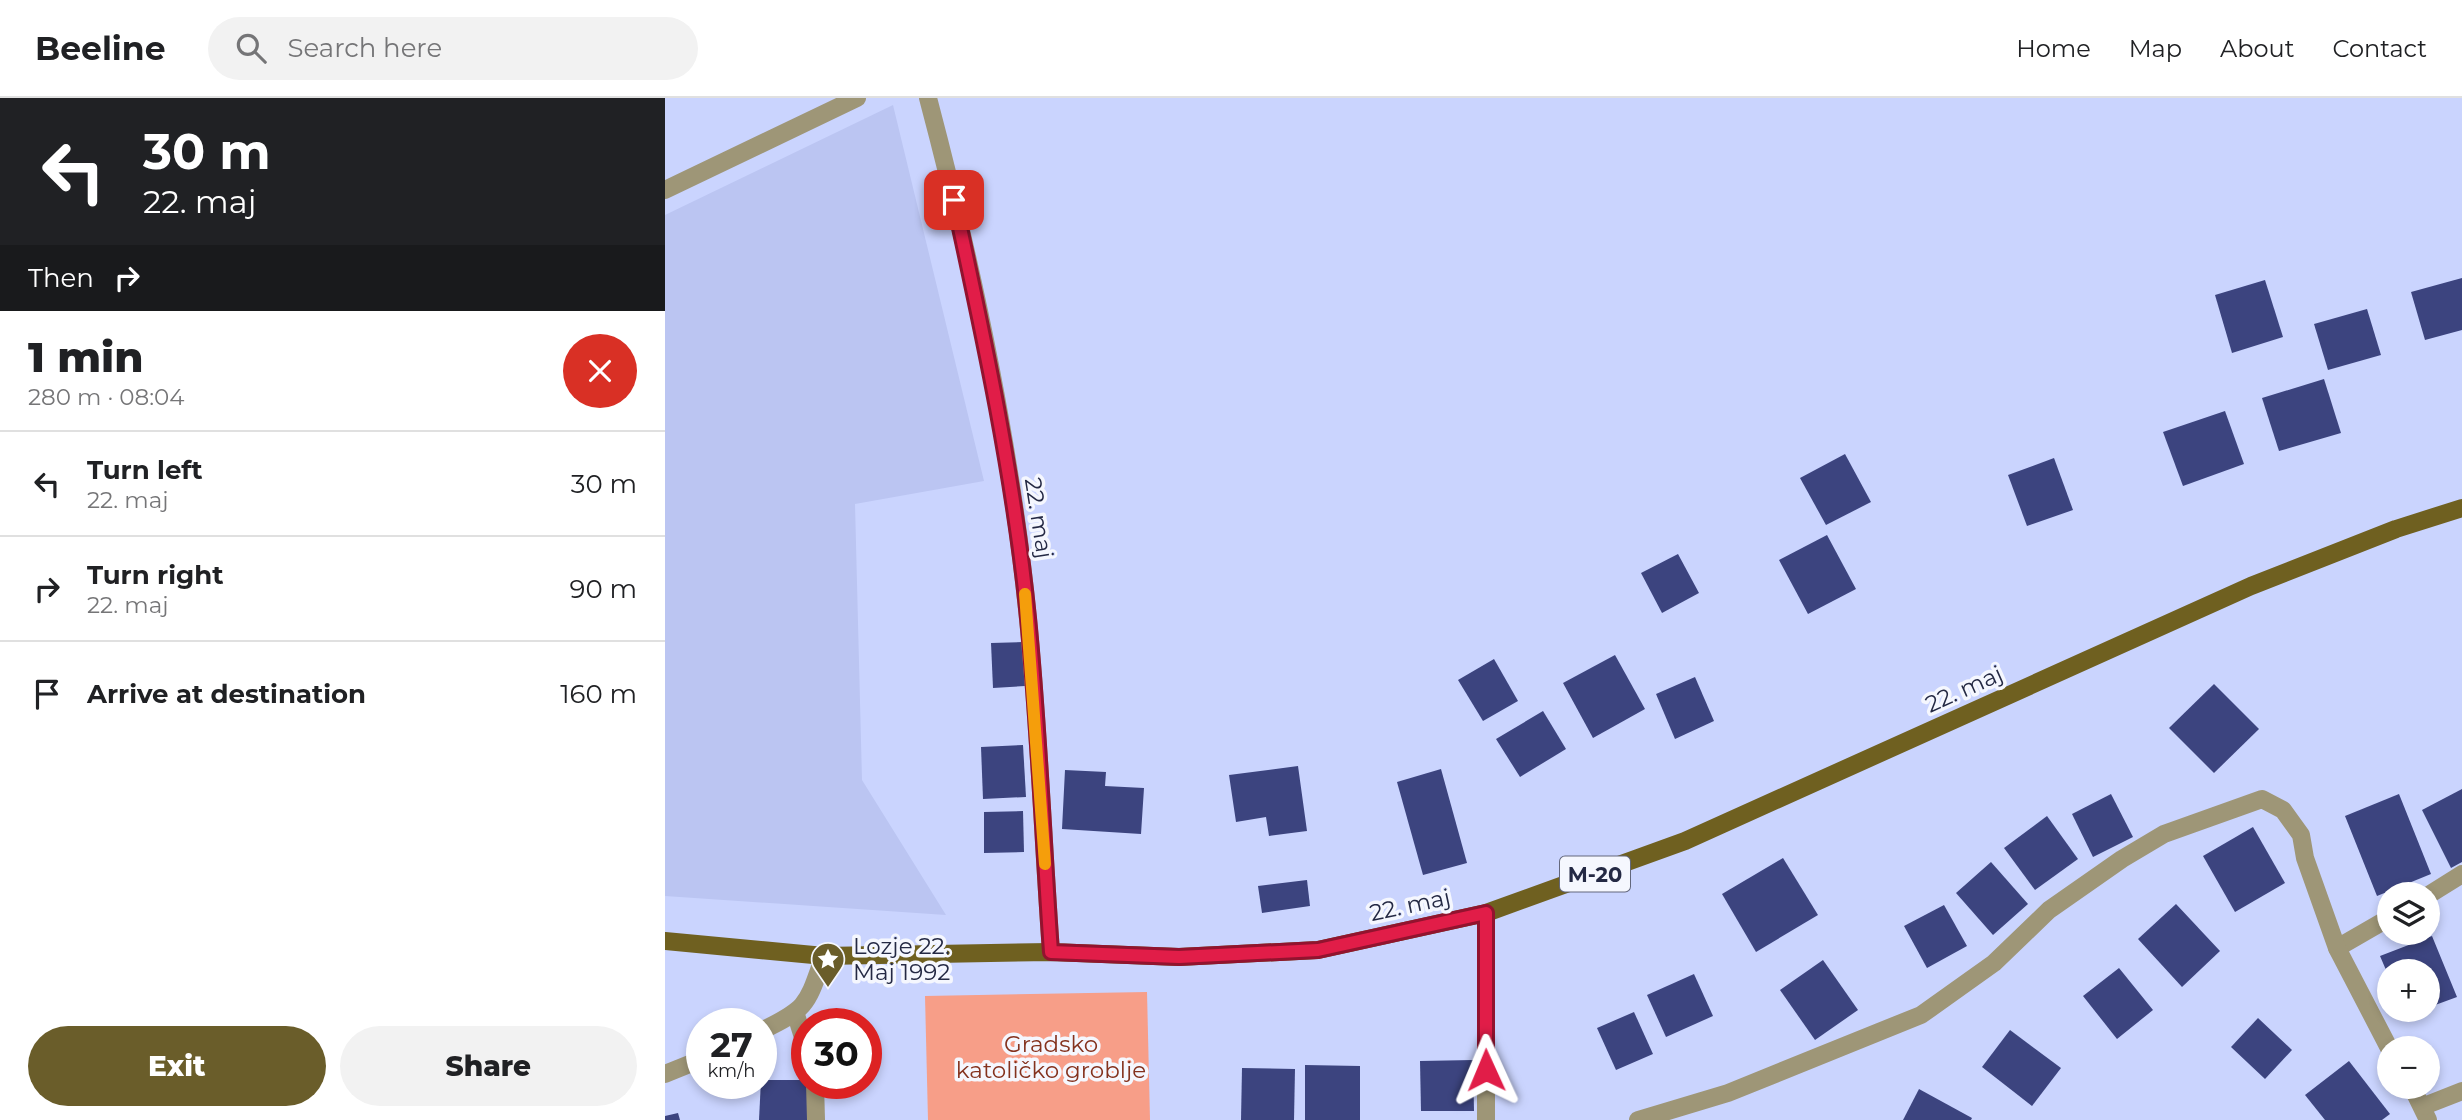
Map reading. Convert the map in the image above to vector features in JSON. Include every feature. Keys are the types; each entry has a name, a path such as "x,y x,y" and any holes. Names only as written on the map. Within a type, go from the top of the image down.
{"main road":[{"name":"22. maj","path":"665,941 824,956 1051,952 1179,957 1318,950 1486,913 1685,841 2251,586 2396,529 2462,508"}],"street":[{"path":"665,190 857,98"},
{"name":"22. maj","path":"928,98 948,174 992,381 1018,538 1028,619 1051,952"},
{"path":"1638,1120 1728,1093 1921,1014 1994,963 2049,910 2122,859 2164,834 2262,799 2283,810 2301,835 2305,858 2337,948 2383,1036"},
{"path":"2440,888 2462,874"},
{"name":"22. maj","path":"1486,913 1486,1120"},
{"path":"2337,948 2377,925"},
{"path":"801,1008 810,997 824,956"},
{"path":"665,1074 686,1065"},
{"path":"2426,1113 2462,1091"},
{"path":"815,1099 816,1120"}],"shaded area":[{"path":"893,105 984,481 855,504 862,780 946,915 665,896 665,215"}],"green space":[{"name":"Gradsko katoličko groblje","path":"1147,992 1150,1120 928,1120 925,996"}],"building":[{"path":"2462,278 2462,330 2425,340 2411,292"},
{"path":"2265,280 2283,337 2232,353 2215,295"},
{"path":"2367,309 2381,355 2328,370 2314,324"},
{"path":"2324,379 2341,433 2279,451 2262,398"},
{"path":"2225,411 2244,464 2183,486 2163,432"},
{"path":"1845,454 1871,502 1826,525 1800,478"},
{"path":"2054,458 2073,510 2027,526 2008,475"},
{"path":"1827,535 1856,589 1808,614 1779,560"},
{"path":"1678,554 1699,593 1662,613 1641,573"},
{"path":"1023,642 1025,686 993,688 991,643"},
{"path":"1615,655 1645,709 1593,738 1563,683"},
{"path":"1494,659 1518,701 1483,721 1458,680"},
{"path":"1695,677 1714,721 1675,739 1656,694"},
{"path":"2214,684 2259,729 2214,773 2169,728"},
{"path":"1543,711 1566,749 1520,777 1496,739"},
{"path":"1023,745 1026,797 983,799 981,747"},
{"path":"1298,766 1307,831 1269,836 1266,817 1236,822 1229,775"},
{"path":"1441,769 1467,863 1423,875 1397,782"},
{"path":"1065,770 1106,772 1105,786 1144,788 1141,834 1062,829"},
{"path":"2462,789 2462,862 2451,868 2422,810"},
{"path":"2111,794 2133,837 2093,857 2072,814"},
{"path":"2399,794 2431,874 2411,882 2377,882 2377,896 2345,816"},
{"path":"1023,811 1024,852 984,853 984,812"},
{"path":"2047,816 2078,859 2035,890 2004,848"},
{"path":"2253,827 2285,883 2235,912 2203,856"},
{"path":"1783,858 1818,915 1756,952 1722,894"},
{"path":"1991,862 2028,904 1993,935 1956,893"},
{"path":"1307,880 1310,906 1262,913 1258,886"},
{"path":"2176,904 2220,951 2182,987 2138,939"},
{"path":"1944,905 1967,946 1927,968 1904,926"},
{"path":"2409,945 2436,945 2457,997 2440,1003 2440,959 2381,959 2380,956"},
{"path":"1823,960 1858,1010 1815,1040 1780,990"},
{"path":"2119,968 2153,1010 2117,1039 2083,996"},
{"path":"1694,974 1713,1016 1666,1037 1647,995"},
{"path":"1634,1012 1653,1054 1616,1070 1597,1028"},
{"path":"2258,1018 2292,1050 2265,1079 2231,1047"},
{"path":"2010,1030 2061,1068 2032,1106 1982,1067"},
{"path":"1473,1060 1474,1111 1421,1111 1420,1061"},
{"path":"2349,1061 2390,1114 2382,1120 2325,1120 2305,1095"},
{"path":"1305,1065 1360,1066 1360,1120 1305,1120"},
{"path":"1242,1068 1295,1069 1294,1120 1241,1120"},
{"path":"777,1080 791,1080 791,1099 807,1099 808,1120 759,1120 760,1099 777,1099"},
{"path":"1919,1089 1972,1118 1971,1120 1903,1120"},
{"path":"678,1113 680,1120 665,1120 665,1116"}],"slow traffic":[{"path":"1025,594 1045,864"}],"place":[{"name":"Lozje 22. Maj 1992","path":"828,989"}],"route":[{"path":"954,200 992,381 1018,538 1028,619 1051,952 1179,957 1318,950 1486,913 1486,1070"}]}
